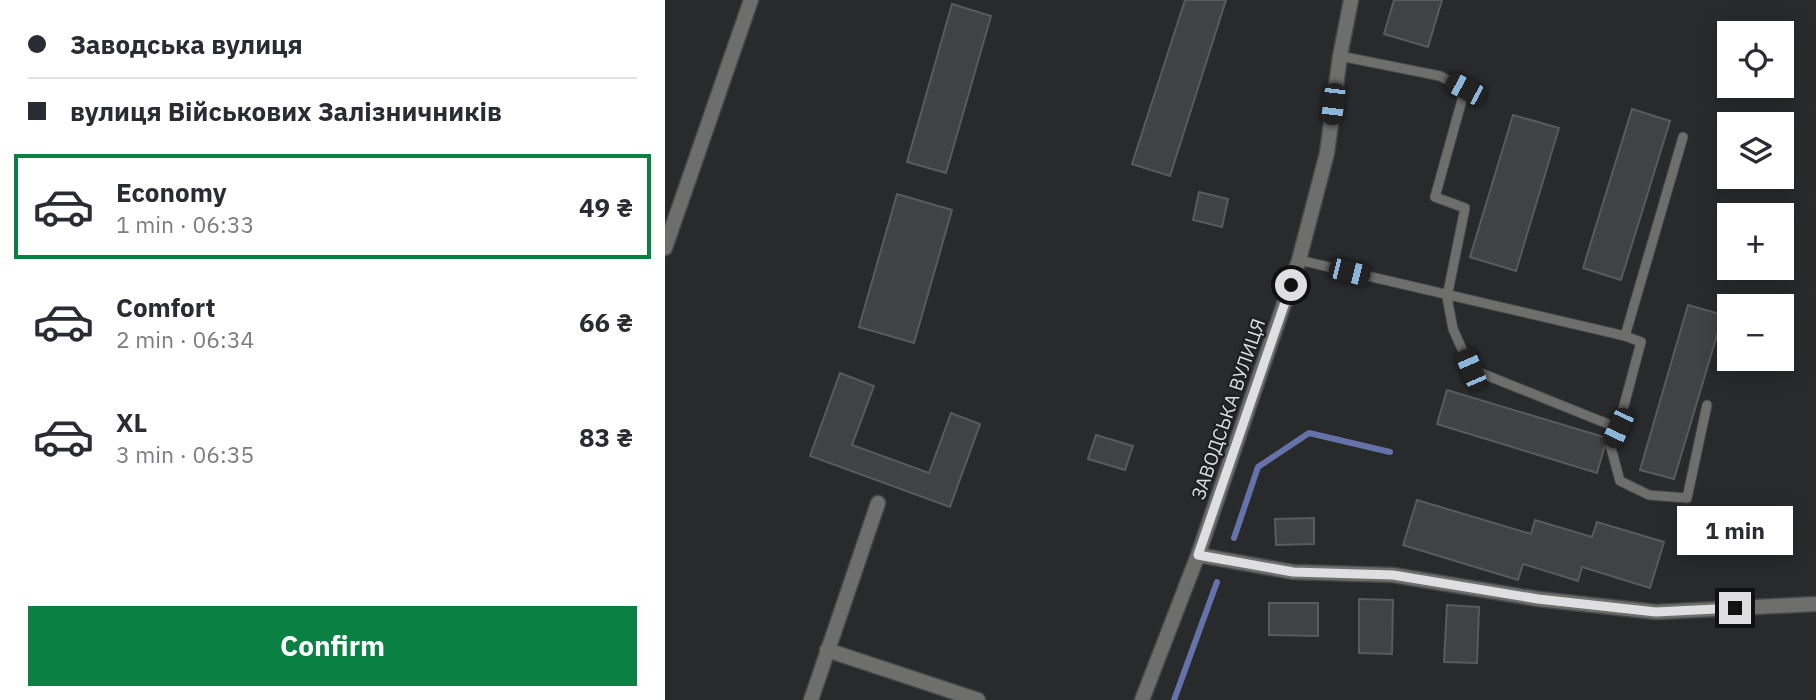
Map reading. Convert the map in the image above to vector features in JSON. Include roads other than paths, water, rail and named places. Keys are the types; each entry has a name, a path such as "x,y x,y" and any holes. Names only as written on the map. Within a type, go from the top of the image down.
{"street":[{"path":"665,248 751,0"},
{"name":"ЗАВОДСЬКА ВУЛИЦЯ","path":"1142,700 1198,555 1299,260 1327,153 1340,56 1351,0"},
{"path":"811,700 878,503"},
{"path":"1198,555 1293,572 1393,575 1538,599 1656,612 1816,604"},
{"path":"827,650 978,700"}],"lane":[{"path":"1340,56 1440,76 1465,89 1435,197 1465,208 1447,297 1453,329 1471,369 1618,428"},
{"path":"1625,336 1683,137"},
{"path":"1299,260 1447,297 1625,336 1641,342 1618,428 1611,444 1620,481 1649,495 1687,498 1707,405"}],"waterway":[{"path":"1234,538 1258,467 1309,433 1390,452"},
{"path":"1174,700 1217,582"}]}
